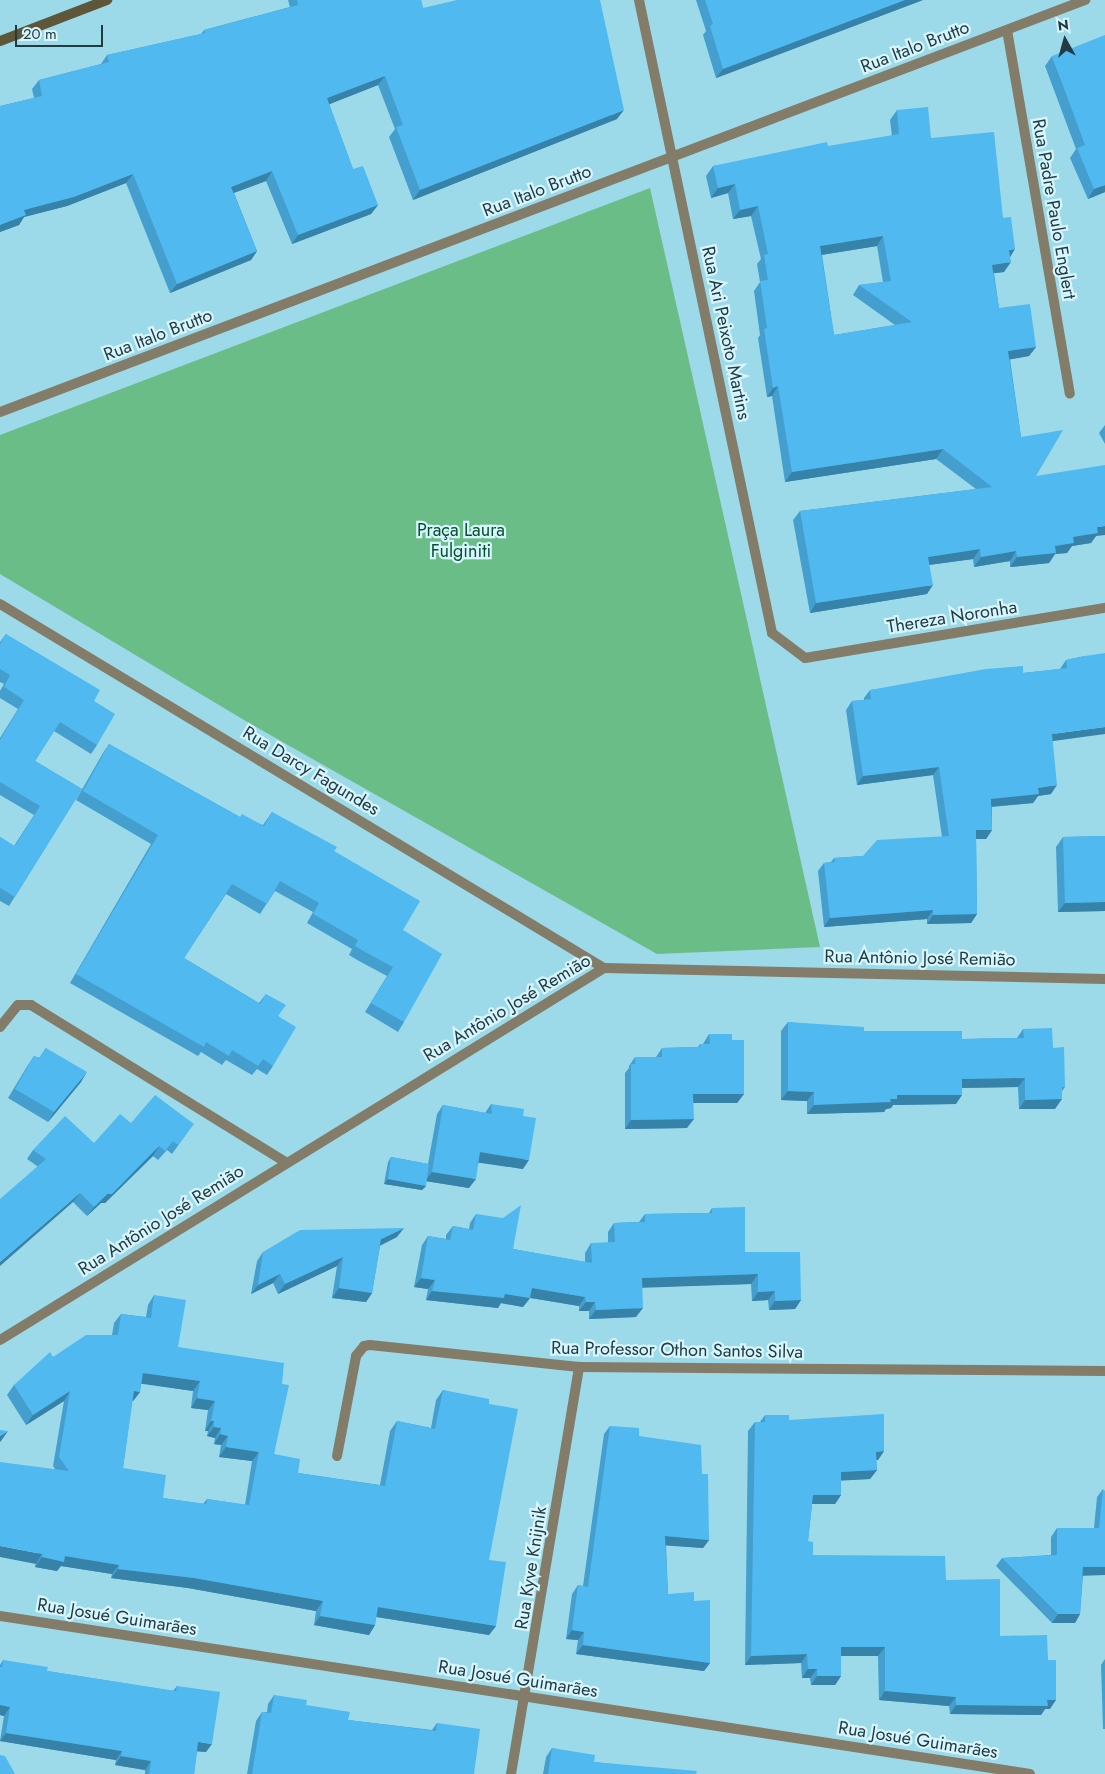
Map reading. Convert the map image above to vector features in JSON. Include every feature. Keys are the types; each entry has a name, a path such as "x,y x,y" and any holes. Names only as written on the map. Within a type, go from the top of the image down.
{"street":[{"path":"0,41 107,0"},
{"name":"Rua Ari Peixoto Martins","path":"639,0 772,633 805,658"},
{"name":"Rua Italo Brutto","path":"0,412 1085,0"},
{"name":"Rua Padre Paulo Englert","path":"1007,30 1070,394"},
{"name":"Rua Darcy Fagundes","path":"0,604 604,968"},
{"name":"Thereza Noronha","path":"805,658 1105,608"},
{"name":"Rua Antônio José Remião","path":"0,1340 285,1162 604,968 1105,979"},
{"path":"0,1027 18,1005 30,1005 285,1162"},
{"name":"Rua Professor Othon Santos Silva","path":"337,1456 356,1356 364,1346 579,1367 1105,1370"},
{"name":"Rua Kyve Knijnik","path":"511,1774 526,1696 579,1367"},
{"name":"Rua Josué Guimarães","path":"0,1616 1030,1774"}],"green space":[{"name":"Praça Laura Fulginiti","path":"650,188 820,947 657,954 249,723 0,574 0,435"}],"building":[{"path":"297,0 421,0 423,8 457,0 600,0 624,110 420,190 396,127 403,125 385,76 327,98 353,169 363,166 378,205 298,235 272,171 231,187 257,251 177,284 133,174 74,197 24,210 26,215 0,225 0,106 42,96 39,80 109,62 107,55 205,33 204,30 298,5"},
{"path":"705,0 905,0 723,69 710,26 713,24"},
{"path":"1105,35 1105,185 1094,189 1077,148 1085,145 1052,56"},
{"path":"928,107 931,138 994,132 1003,218 1011,217 1015,249 1009,250 1011,262 992,265 999,308 1030,304 1036,347 1008,351 1021,437 1063,430 1036,476 1105,465 1105,526 1097,527 1098,533 1073,537 1074,543 1055,546 1056,553 1017,557 1016,551 981,557 980,549 928,557 933,585 816,603 800,511 992,487 943,449 792,472 778,386 773,388 764,329 767,328 760,281 768,280 764,255 768,254 758,206 740,210 735,184 718,188 713,166 827,142 828,146 899,134 897,110","holes":["883,236 891,281 859,285 912,322 834,335 820,246"]},
{"path":"6,634 100,690 94,701 115,714 97,745 60,722 35,761 82,789 15,897 0,888 0,837 15,846 40,806 0,782 0,740 24,700 4,687 10,675 0,669 0,644"},
{"path":"1105,653 1105,727 1052,734 1057,785 1038,788 1039,794 991,799 992,830 976,830 977,914 933,915 933,910 830,918 824,863 835,862 834,858 863,856 877,840 949,836 939,767 863,776 852,701 871,699 870,690 986,669 1023,666 1023,673 1067,668 1066,660"},
{"path":"109,744 240,817 242,814 264,826 272,812 337,847 334,851 420,901 403,930 442,954 404,1022 371,1003 393,967 355,946 358,940 313,914 319,903 280,881 267,904 232,884 184,958 260,1004 266,994 286,1005 278,1016 296,1027 273,1066 263,1059 258,1066 232,1050 229,1056 206,1042 204,1047 76,974 158,835 83,791"},
{"path":"1105,836 1105,902 1065,903 1063,837"},
{"path":"788,1022 864,1027 864,1031 962,1031 962,1039 1024,1038 1023,1029 1052,1028 1053,1048 1064,1047 1065,1087 1062,1087 1062,1099 1025,1100 1025,1078 962,1079 962,1095 897,1095 897,1099 890,1099 891,1102 814,1105 814,1092 788,1091"},
{"path":"709,1034 732,1034 732,1040 744,1040 744,1094 693,1094 694,1119 631,1120 631,1064 635,1064 635,1057 662,1057 662,1048 700,1047 700,1044 710,1044"},
{"path":"46,1048 87,1072 54,1112 15,1089 34,1056 39,1059"},
{"path":"155,1095 194,1124 178,1145 173,1141 165,1151 159,1146 112,1194 107,1194 94,1207 80,1193 0,1262 0,1199 46,1159 33,1150 65,1116 94,1143 120,1114 131,1123"},
{"path":"491,1104 524,1109 523,1116 536,1118 529,1160 480,1152 476,1179 432,1172 443,1105 492,1114"},
{"path":"391,1157 429,1164 426,1186 388,1179"},
{"path":"521,1205 513,1249 592,1263 591,1243 615,1242 614,1223 645,1222 645,1214 712,1213 712,1208 745,1207 745,1252 800,1252 801,1300 775,1301 775,1291 758,1292 758,1274 642,1278 643,1308 596,1310 595,1302 586,1302 585,1297 532,1288 530,1298 505,1294 504,1298 432,1291 435,1280 421,1278 428,1236 450,1240 453,1226 473,1230 476,1214 503,1218"},
{"path":"404,1228 381,1239 372,1293 339,1288 343,1257 285,1284 280,1274 258,1285 263,1252 300,1230"},
{"path":"154,1295 186,1300 178,1347 284,1363 282,1384 289,1385 274,1454 300,1459 298,1473 385,1486 397,1421 435,1429 443,1390 489,1399 489,1404 518,1409 489,1560 506,1562 496,1626 378,1607 375,1625 320,1616 323,1601 194,1578 118,1569 119,1565 65,1556 64,1562 42,1557 42,1554 0,1546 0,1462 69,1471 59,1457 70,1391 33,1415 14,1385 50,1352 53,1357 86,1335 118,1335 121,1314 151,1318","holes":["143,1373 200,1381 197,1398 215,1401 211,1421 214,1421 214,1427 221,1428 220,1434 228,1436 226,1447 259,1452 249,1505 207,1499 206,1504 163,1498 166,1475 123,1468 134,1391 140,1392"]},
{"path":"884,1414 884,1451 876,1452 877,1470 841,1472 841,1495 813,1495 808,1541 813,1542 813,1555 945,1556 946,1580 1000,1579 1000,1636 1047,1635 1048,1660 1056,1660 1056,1700 1047,1700 1048,1706 956,1705 956,1697 885,1691 885,1647 841,1647 841,1676 817,1676 817,1669 808,1669 807,1654 751,1656 755,1422 765,1422 765,1415 789,1415 789,1420"},
{"path":"610,1426 639,1428 639,1436 701,1445 702,1474 708,1474 709,1540 665,1536 668,1594 694,1592 694,1601 710,1600 710,1663 583,1645 584,1632 572,1630 578,1585 588,1587"},
{"path":"0,1430 8,1431 0,1436"},
{"path":"1103,1489 1105,1491 1105,1567 1083,1567 1080,1614 1058,1614 1002,1558 1057,1555 1057,1528 1099,1528"},
{"path":"3,1660 48,1667 47,1671 176,1691 177,1686 220,1692 212,1744 198,1742 194,1774 149,1774 151,1761 121,1756 122,1751 6,1733 10,1707 0,1705 0,1667 2,1667"},
{"path":"274,1695 307,1700 306,1705 350,1712 348,1720 436,1731 437,1723 480,1729 474,1774 252,1774 262,1712 271,1713"},
{"path":"552,1748 595,1755 594,1762 697,1771 696,1774 548,1774"},
{"path":"0,1755 5,1756 15,1774 0,1774"}]}
